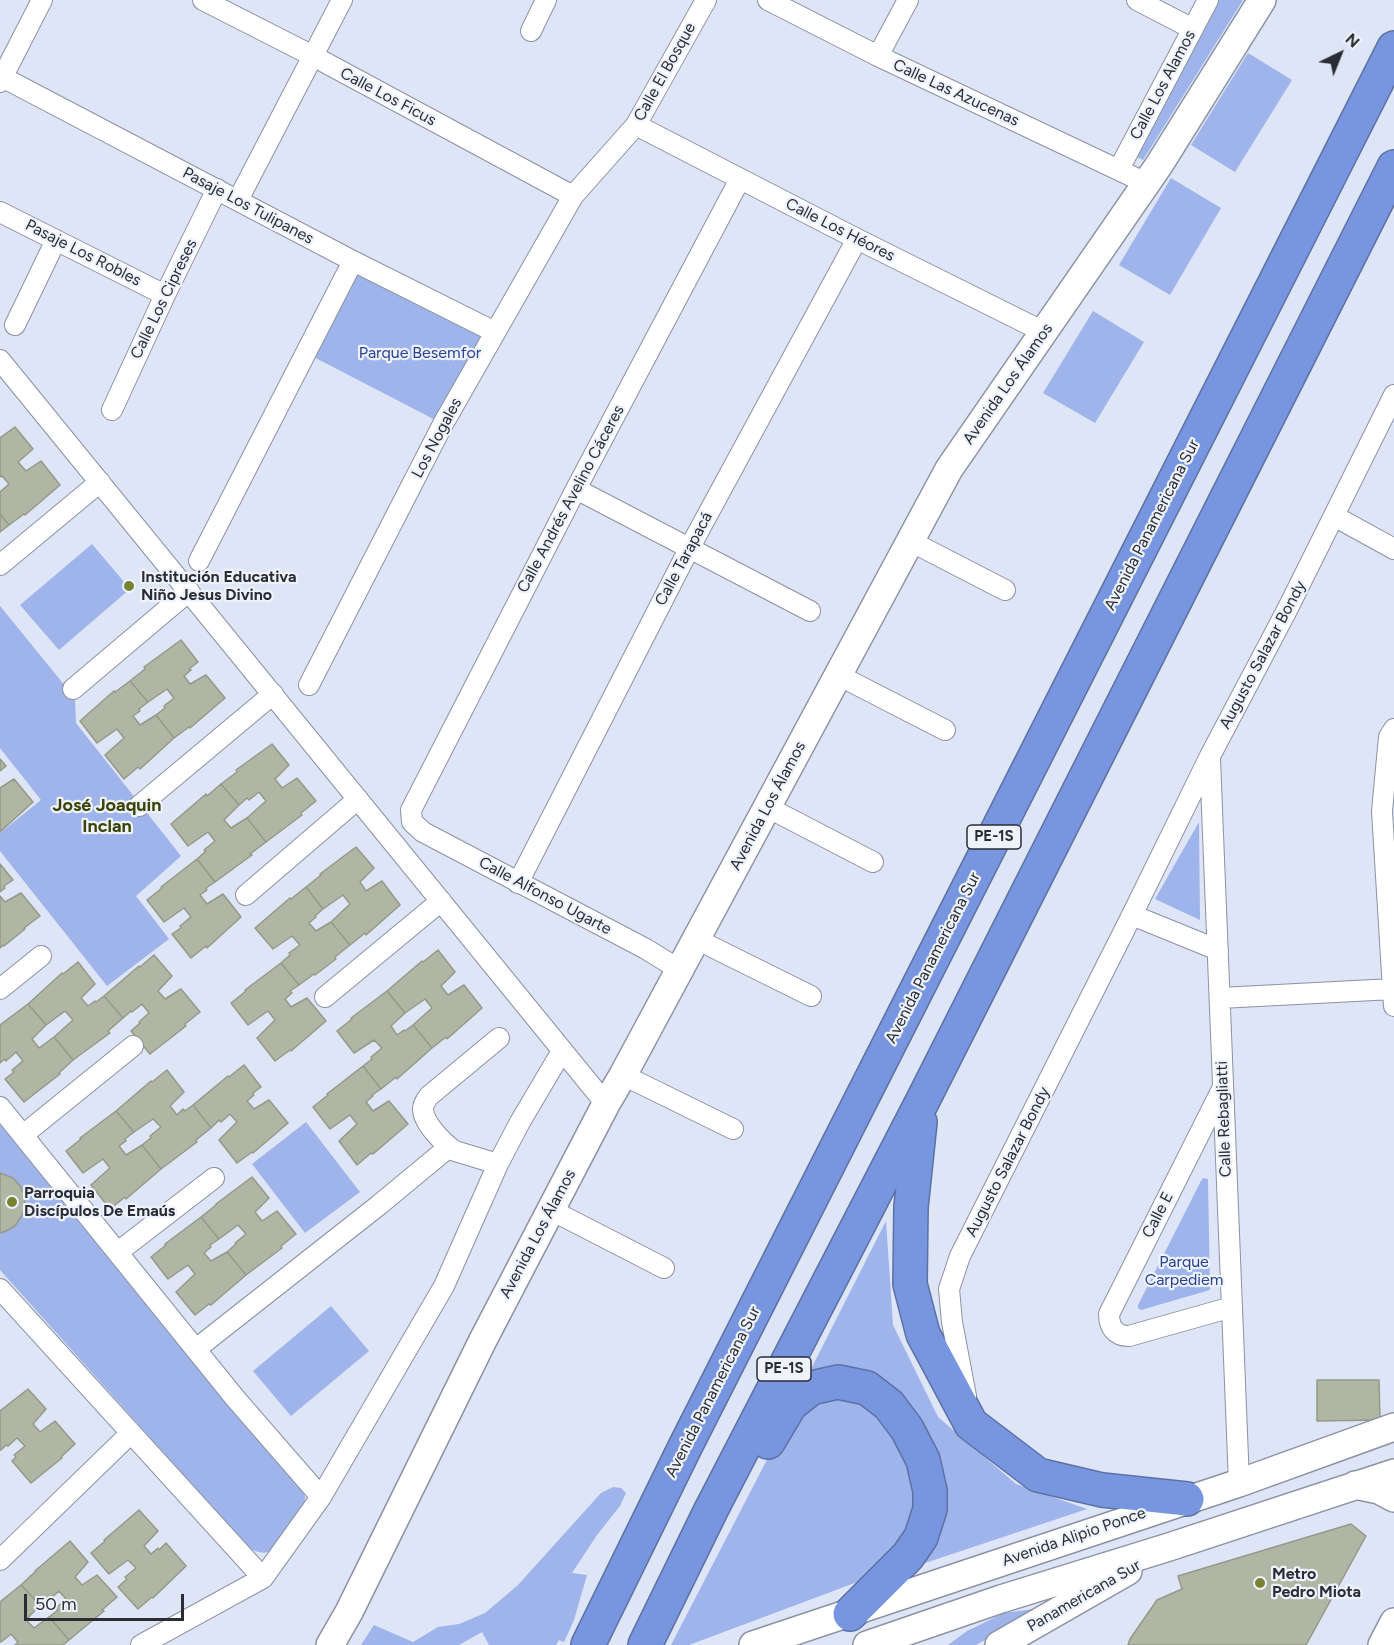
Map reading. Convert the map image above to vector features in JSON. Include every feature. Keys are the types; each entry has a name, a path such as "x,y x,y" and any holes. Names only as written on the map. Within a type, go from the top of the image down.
{"highway":[{"name":"Avenida Panamericana Sur","path":"593,1636 686,1444 1394,48"},
{"name":"PE-1S","path":"646,1642 711,1510 922,1102 1394,167"},
{"path":"922,1102 911,1207 910,1284 923,1335 971,1424 1038,1475 1102,1490 1187,1499"},
{"path":"711,1510 741,1492 790,1405 811,1388 838,1382 867,1388 889,1405 907,1429 923,1460 930,1491 930,1509 921,1537 908,1556 850,1614"}],"street":[{"path":"1,80 42,0"},
{"name":"Calle Los Ficus","path":"203,0 573,196"},
{"path":"238,200 342,0"},
{"path":"531,31 546,0"},
{"name":"Calle El Bosque","path":"573,196 636,125 706,0"},
{"name":"Calle Las Azucenas","path":"768,0 878,56 1146,183"},
{"path":"878,56 908,0"},
{"path":"1137,0 1193,28"},
{"name":"Calle Los Alamos","path":"1119,170 1208,0"},
{"name":"Avenida Los Álamos","path":"330,1645 349,1612 483,1340 606,1104 949,469 1146,183 1262,0"},
{"name":"Pasaje Los Tulipanes","path":"1,80 495,332"},
{"name":"Calle Los Héores","path":"636,125 1044,332"},
{"name":"Calle Andrés Avelino Cáceres","path":"412,822 411,810 576,489 740,179"},
{"name":"Calle Los Cipreses","path":"112,410 217,189"},
{"name":"Los Nogales","path":"309,685 443,424 573,196"},
{"name":"Pasaje Los Robles","path":"0,212 165,295"},
{"name":"Calle Tarapacá","path":"518,883 690,547 857,239"},
{"path":"15,325 56,240"},
{"path":"199,561 353,261"},
{"path":"0,360 6,380 100,482 606,1104"},
{"name":"Augusto Salazar Bondy","path":"971,1424 952,1322 949,1289 960,1256 1210,756 1287,610 1394,395"},
{"path":"0,565 100,482"},
{"path":"576,489 810,611"},
{"path":"1334,516 1394,549"},
{"path":"910,541 1005,590"},
{"path":"74,688 189,591"},
{"path":"838,675 945,730"},
{"path":"139,806 273,694"},
{"path":"1220,998 1393,997 1382,811 1392,735"},
{"name":"Calle Rebagliatti","path":"1210,756 1239,1483"},
{"path":"246,895 358,799"},
{"path":"767,807 873,862"},
{"name":"Calle Alfonso Ugarte","path":"412,822 423,832 646,949 680,970"},
{"path":"325,997 441,901"},
{"path":"1132,915 1218,950"},
{"path":"696,939 811,996"},
{"path":"0,988 41,956"},
{"path":"498,1164 455,1151 449,1147 435,1133 424,1117 423,1110 424,1103 429,1096 499,1038"},
{"path":"23,1135 133,1046"},
{"path":"141,1645 263,1578 321,1497 444,1286 498,1164 562,1051"},
{"path":"623,1075 733,1129"},
{"name":"Calle E","path":"1223,1087 1109,1314 1109,1320 1110,1325 1118,1334 1129,1336 1232,1307"},
{"path":"0,1107 235,1398 321,1497"},
{"path":"196,1349 449,1147"},
{"path":"118,1252 214,1178"},
{"path":"551,1210 664,1268"},
{"path":"0,1289 263,1578"},
{"name":"Avenida Alipio Ponce","path":"753,1645 1239,1483 1394,1427"},
{"path":"0,1560 131,1433"},
{"path":"867,1645 1001,1599 1170,1547 1394,1473"},
{"path":"1355,1485 1379,1490 1394,1498"},
{"name":"Panamericana Sur","path":"999,1645 1170,1547"},
{"path":"1382,1645 1394,1622"}],"green space":[{"path":"1219,0 1243,0 1143,160 1137,157"},
{"path":"1248,53 1292,80 1235,172 1191,145"},
{"path":"1171,178 1221,208 1170,295 1119,265"},
{"name":"Parque Besemfor","path":"353,261 495,332 443,424 306,353"},
{"path":"1093,311 1144,342 1095,423 1043,393"},
{"path":"92,544 130,589 59,650 20,605"},
{"path":"0,606 75,698 76,723 181,856 136,896 169,939 107,986 0,851 0,833 41,800 0,748"},
{"path":"1199,822 1200,920 1155,899"},
{"path":"0,1114 300,1485 305,1503 283,1537 268,1552 250,1549 0,1270"},
{"path":"306,1122 360,1192 305,1233 252,1164"},
{"name":"Parque Carpediem","path":"1203,1178 1208,1179 1210,1290 1141,1310 1138,1305"},
{"path":"886,1221 893,1325 938,1417 1016,1484 1087,1509 925,1563 940,1513 855,1373 811,1369"},
{"path":"331,1306 369,1351 291,1416 253,1371"},
{"path":"836,1395 859,1400 885,1421 900,1445 912,1480 913,1511 902,1544 884,1572 689,1645 671,1645 786,1423 809,1401"},
{"path":"613,1487 621,1488 626,1493 620,1506 597,1535 572,1573 587,1575 574,1620 564,1642 559,1640 556,1645 489,1645 482,1632 459,1645 361,1645 374,1625 413,1642 438,1627 459,1624 485,1613 518,1585 601,1493"},
{"path":"1041,1608 976,1645 948,1645 967,1631 1004,1613"}],"building":[{"path":"15,427 33,449 18,462 26,471 41,461 60,485 25,515 9,525 0,514 0,492 9,484 2,476 0,477 0,438"},
{"path":"0,514 9,525 0,532"},
{"path":"181,640 198,662 184,676 190,684 206,675 225,698 190,728 174,738 156,715 174,698 167,689 148,702 130,681 145,669 144,667"},
{"path":"130,681 148,702 133,716 140,725 156,715 174,738 140,769 138,767 124,779 105,755 124,738 117,729 97,743 80,721 114,691"},
{"path":"272,744 289,765 275,779 282,788 297,778 316,801 301,813 302,815 266,842 247,818 266,801 259,792 239,805 221,784"},
{"path":"0,759 6,766 0,771"},
{"path":"14,779 33,802 0,832 0,788"},
{"path":"221,784 239,805 224,820 231,828 247,818 266,842 215,882 197,859 215,841 208,832 188,846 171,824"},
{"path":"356,847 374,868 360,882 366,891 382,881 400,905 366,935 365,933 350,945 331,922 350,904 343,895 323,909 306,887"},
{"path":"197,859 215,882 200,895 207,904 223,894 241,917 207,948 206,946 191,958 172,934 191,917 184,908 164,922 147,900"},
{"path":"0,864 13,880 0,892"},
{"path":"306,887 323,909 309,923 316,931 331,922 350,945 335,957 336,959 299,985 281,963 300,945 292,936 273,949 255,928"},
{"path":"21,893 40,916 0,948 0,896 5,902"},
{"path":"438,950 455,972 441,986 448,995 464,985 482,1008 447,1039 446,1037 432,1048 413,1025 432,1008 425,999 405,1013 387,991"},
{"path":"154,955 172,976 158,991 165,999 181,989 200,1012 150,1054 131,1031 149,1013 142,1004 123,1018 104,996"},
{"path":"78,962 95,984 81,998 88,1006 104,996 123,1018 108,1031 110,1033 73,1060 54,1037 73,1020 65,1011 46,1025 28,1004 62,973"},
{"path":"281,963 299,985 290,991 292,993 285,999 291,1007 307,998 326,1021 291,1051 275,1061 257,1038 275,1020 268,1011 248,1025 231,1003"},
{"path":"387,991 405,1013 391,1026 397,1035 413,1025 432,1048 397,1079 396,1077 381,1089 363,1066 382,1048 374,1040 354,1053 337,1031"},
{"path":"28,1004 46,1025 32,1039 39,1048 54,1037 73,1060 60,1074 24,1102 5,1079 23,1061 16,1052 0,1063 0,1025"},
{"path":"244,1065 261,1087 247,1101 254,1109 269,1100 288,1123 253,1153 237,1163 219,1140 237,1122 230,1114 211,1128 193,1105"},
{"path":"363,1066 381,1089 366,1102 373,1111 389,1101 408,1124 357,1165 339,1141 357,1124 350,1115 330,1129 313,1107"},
{"path":"167,1070 184,1092 170,1106 177,1115 183,1109 185,1111 193,1105 211,1128 196,1140 197,1142 161,1169 142,1145 161,1127 153,1119 134,1132 116,1111"},
{"path":"116,1111 134,1132 119,1146 126,1155 142,1145 161,1169 126,1199 125,1197 110,1209 91,1185 110,1168 103,1159 83,1173 66,1151"},
{"name":"Parroquia Discípulos De Emaús","path":"0,1173 13,1178 21,1187 25,1197 25,1208 15,1226 0,1233"},
{"path":"252,1177 269,1198 255,1212 262,1221 277,1211 296,1234 281,1246 282,1248 246,1275 227,1252 246,1234 238,1225 219,1239 201,1217"},
{"path":"201,1217 219,1239 204,1253 211,1261 227,1252 246,1275 211,1305 209,1304 195,1315 176,1292 195,1274 188,1265 168,1279 151,1257"},
{"path":"1317,1380 1379,1380 1380,1420 1317,1421"},
{"path":"28,1389 46,1409 33,1424 40,1432 55,1421 75,1444 62,1458 31,1483 12,1461 16,1457 14,1455 25,1446 17,1438 0,1450 0,1411"},
{"path":"139,1510 158,1531 144,1546 151,1554 166,1543 186,1566 153,1598 138,1609 118,1587 136,1568 128,1560 109,1574 91,1553"},
{"name":"Metro Pedro Miota","path":"1351,1524 1366,1536 1306,1645 1128,1645 1157,1600 1182,1589 1178,1576"},
{"path":"70,1541 88,1562 75,1577 82,1585 97,1575 117,1597 69,1640 49,1617 66,1599 59,1591 40,1605 21,1585"},
{"path":"21,1585 40,1605 26,1620 34,1628 49,1617 69,1640 63,1645 15,1645 18,1642 11,1634 0,1641 0,1602"}],"place":[{"name":"Institución Educativa Niño Jesus Divino","path":"129,586"},
{"name":"Parroquia Discípulos De Emaús","path":"12,1202"},
{"name":"Metro Pedro Miota","path":"1260,1583"}],"district":[{"name":"José Joaquin Inclan","path":"107,816"}]}
